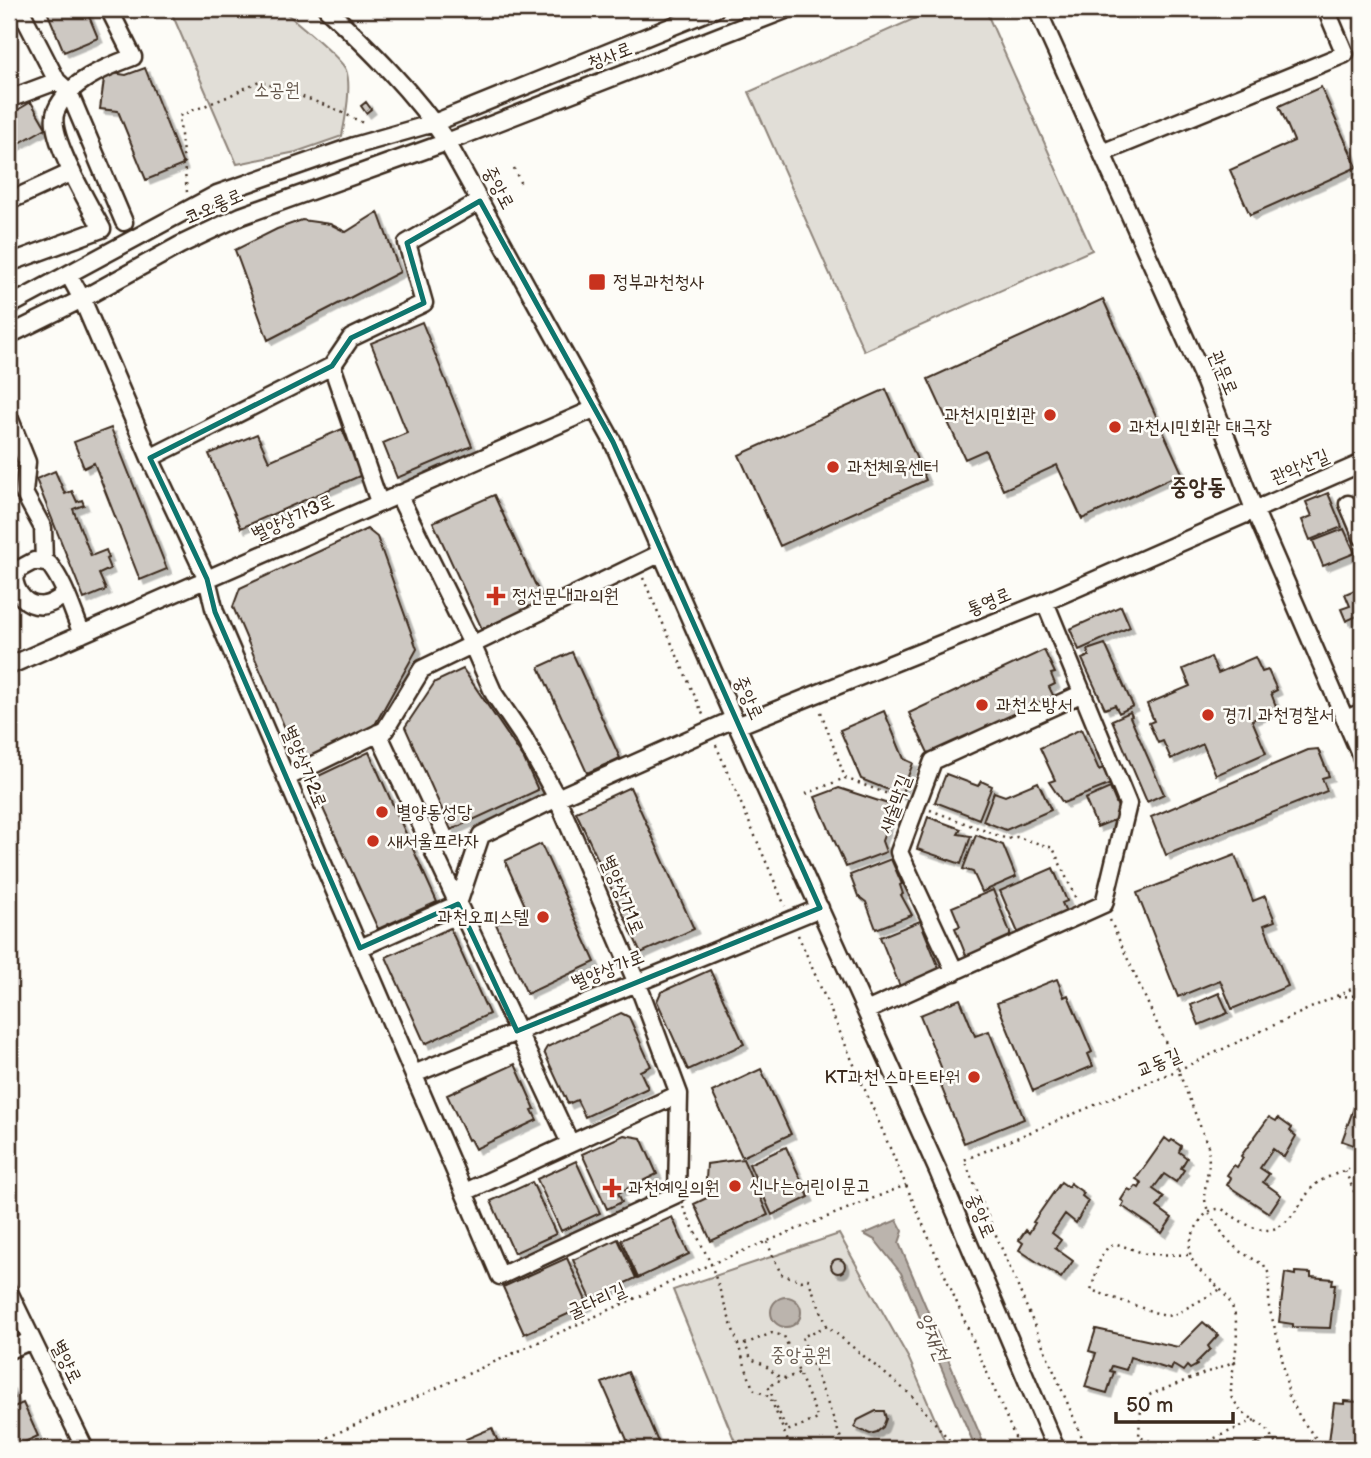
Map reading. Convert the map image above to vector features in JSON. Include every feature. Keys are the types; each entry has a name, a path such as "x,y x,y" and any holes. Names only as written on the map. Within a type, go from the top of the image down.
{"street":[{"path":"20,9 57,81 69,92 124,222"},
{"path":"10,259 102,229 55,135 55,112 69,92 99,70 133,57 109,9"},
{"name":"중앙로","path":"327,9 360,40 434,123 447,142 613,442 735,723 938,1171 1056,1449"},
{"name":"청사로","path":"9,306 217,194 354,146 434,123 715,9"},
{"name":"청사로","path":"447,142 788,9"},
{"name":"관문로","path":"1037,9 1205,382 1254,509 1362,758"},
{"path":"1102,153 1345,54 1326,9"},
{"path":"9,99 57,81"},
{"name":"코오롱로","path":"9,335 241,216 447,142"},
{"path":"9,201 72,173"},
{"path":"150,458 332,366 351,338 424,303 407,243 480,201"},
{"name":"별양상가2로","path":"69,275 207,579 215,612 500,1276 677,1194"},
{"path":"332,366 379,502"},
{"name":"별양상가3로","path":"9,666 594,409"},
{"path":"9,417 27,462 24,493 43,528 44,563"},
{"name":"관악산길","path":"1254,509 1362,463"},
{"name":"별양상가1로","path":"398,494 472,643 494,694 524,738 557,797 637,981 679,1094 677,1194"},
{"path":"1348,504 1362,537"},
{"name":"통영로","path":"458,904 481,835 557,797 710,730 735,723 1045,602 1254,509"},
{"path":"286,778 385,730 422,669 661,553"},
{"path":"66,594 45,605 35,604 24,600 17,592 11,576 34,561 49,564 58,576 66,594 82,634"},
{"path":"866,1011 1104,904 1128,804 1045,602"},
{"name":"새술막길","path":"955,972 899,852 933,761 1083,693"},
{"path":"1346,719 1362,712"},
{"path":"378,733 570,1143"},
{"path":"360,948 458,904"},
{"name":"별양상가로","path":"414,1074 820,908"},
{"path":"465,1192 679,1094"},
{"name":"별양로","path":"9,1292 85,1449"},
{"path":"9,1350 32,1340"}],"path":[{"path":"188,196 179,116 259,81 333,108 363,123"},
{"path":"514,168 522,187"},
{"path":"637,565 1020,1449"},
{"path":"821,712 845,778"},
{"path":"806,794 845,778 1007,839 1017,837 1053,848 1083,915"},
{"path":"825,780 827,785"},
{"path":"1104,904 1178,1070 1208,1146 1209,1163 1204,1196 1208,1212 1225,1237 1239,1251 1264,1265 1269,1274 1269,1307 1289,1396 1301,1419 1324,1449"},
{"name":"교동길","path":"1087,1449 964,1160 1178,1070 1362,984"},
{"path":"1334,997 1362,995"},
{"path":"1279,1449 1273,1437 1256,1420 1242,1412 1231,1398 1238,1335 1235,1312 1221,1289 1188,1255 1188,1245 1198,1223 1208,1212 1222,1209 1249,1227 1268,1230 1279,1227 1290,1219 1316,1184 1362,1163"},
{"path":"1345,1171 1362,1209"},
{"name":"굴다리길","path":"302,1449 711,1264 906,1185"},
{"path":"677,1194 711,1264 753,1388 770,1398 791,1449"},
{"path":"1362,1225 1359,1233 1362,1249"},
{"path":"767,1241 781,1274 801,1281 808,1279 827,1326 911,1395 957,1449"},
{"path":"1188,1255 1140,1254 1117,1244 1108,1247 1101,1257 1091,1290 1165,1316 1174,1315 1221,1289"},
{"path":"827,1326 802,1337 845,1449"},
{"path":"791,1377 775,1376 767,1366 751,1359 745,1344 772,1333 784,1336 818,1419 787,1431 768,1386 791,1377 799,1373"},
{"path":"1236,1361 1151,1394 1143,1400 1139,1437 1171,1448 1193,1448 1256,1420"}],"highlighted area":[{"path":"480,201 613,442 820,908 517,1031 458,904 360,948 215,612 207,579 150,458 332,366 351,338 424,303 407,243"}],"green space":[{"name":"소공원","path":"170,9 281,9 327,48 346,70 348,94 342,136 296,152 237,164"},
{"path":"936,9 985,9 1092,250 864,351 749,92"},
{"name":"중앙공원","path":"839,1234 909,1359 948,1449 738,1449 673,1290"}],"water":[{"name":"양재천","path":"897,1220 903,1231 899,1243 986,1449 976,1449 901,1273 875,1240 864,1234"},
{"path":"786,1297 796,1302 801,1312 796,1322 786,1327 776,1322 771,1312 776,1302"}],"building":[{"path":"46,9 86,9 98,38 64,52"},
{"path":"145,68 183,165 146,180 118,111 100,109 105,72 126,75"},
{"path":"1321,87 1357,167 1250,215 1230,170 1294,141 1279,106"},
{"path":"31,102 46,128 9,149 9,115"},
{"path":"366,102 371,109 366,113 361,106"},
{"path":"378,212 400,272 268,340 235,250 302,220 330,224 346,232"},
{"name":"과천시민회관","path":"1103,299 1182,473 1082,519 1057,465 1003,490 985,450 965,459 928,379"},
{"path":"422,322 472,446 397,478 383,443 407,433 371,343"},
{"name":"과천체육센터","path":"886,389 926,480 780,546 739,455"},
{"path":"111,428 167,569 140,580 94,463 84,468 74,442"},
{"path":"342,429 362,475 241,528 209,454 257,434 269,461"},
{"path":"9,442 16,461 9,464"},
{"path":"55,471 65,494 72,491 77,502 82,500 84,505 73,509 91,556 106,550 109,558 106,559 110,569 99,574 106,590 84,599 36,479"},
{"path":"1362,485 1362,504 1356,488"},
{"path":"1328,493 1342,527 1310,540 1302,520 1312,516 1306,502"},
{"path":"494,495 543,601 482,629 433,522"},
{"path":"367,529 377,537 417,649 372,730 299,761 233,607 240,588"},
{"path":"1344,529 1355,553 1323,566 1313,541"},
{"path":"1362,587 1362,614 1346,621 1341,609 1350,606 1345,594"},
{"path":"1121,606 1130,627 1079,650 1070,629"},
{"path":"1105,644 1133,706 1119,713 1115,705 1105,709 1082,659 1089,656 1087,650"},
{"name":"과천소방서","path":"1044,650 1055,673 1051,674 1055,684 1049,687 1054,697 929,755 909,713"},
{"path":"572,652 620,758 587,773 539,667"},
{"name":"경기 과천경찰서","path":"1211,657 1218,673 1255,657 1262,672 1268,670 1277,690 1271,693 1277,709 1252,720 1266,753 1216,775 1203,744 1171,759 1163,741 1158,743 1149,723 1154,721 1147,704 1190,686 1183,669"},
{"path":"463,669 524,759 538,790 451,830 405,727 435,682"},
{"path":"884,711 904,759 913,763 901,795 861,779 840,730"},
{"path":"1130,712 1164,794 1147,802 1112,720"},
{"path":"1081,729 1099,770 1103,768 1111,784 1063,803 1049,782 1055,780 1040,748"},
{"path":"1318,749 1329,776 1322,778 1327,791 1166,855 1151,817 1308,750"},
{"name":"새서울프라자","path":"369,752 437,902 378,929 310,780"},
{"path":"946,774 978,786 981,781 992,786 979,819 935,802"},
{"path":"1038,782 1051,810 1006,830 983,821 994,792 1005,796"},
{"path":"630,787 694,929 641,953 576,812"},
{"path":"839,788 894,806 882,841 886,852 846,867 815,797"},
{"path":"1110,788 1122,817 1097,827 1085,799"},
{"path":"928,817 961,829 958,834 971,836 961,864 917,849"},
{"path":"976,835 1003,845 1016,877 982,892 973,872 963,869"},
{"name":"과천오피스텔","path":"541,844 595,962 527,994 496,924 527,910 505,861"},
{"path":"1235,855 1253,901 1265,896 1275,921 1264,925 1288,986 1232,1009 1220,980 1178,997 1137,893"},
{"path":"891,859 902,884 901,895 912,915 876,929 866,902 858,896 850,875"},
{"path":"1053,868 1067,901 1062,903 1067,914 1019,935 1000,891"},
{"path":"993,890 1010,932 1010,940 967,958 955,928 960,926 952,907"},
{"path":"920,921 941,973 901,989 880,937"},
{"path":"450,928 489,1014 425,1044 386,957"},
{"path":"710,970 744,1044 688,1070 657,1001 661,992"},
{"path":"1057,979 1064,997 1068,995 1092,1052 1088,1054 1093,1066 1033,1091 997,1003"},
{"path":"1219,993 1228,1013 1199,1025 1191,1005"},
{"name":"KT과천 스마트타워","path":"960,999 975,1036 989,1031 1024,1119 964,1143 941,1086 941,1067 920,1015"},
{"path":"621,1013 629,1017 651,1066 640,1071 648,1088 585,1117 577,1100 568,1104 544,1052 547,1047"},
{"path":"515,1064 535,1109 532,1110 537,1120 475,1149 447,1095"},
{"path":"761,1069 791,1134 742,1157 712,1092"},
{"path":"1362,1085 1362,1148 1342,1141"},
{"path":"1269,1117 1276,1121 1278,1118 1292,1128 1290,1131 1296,1136 1284,1157 1273,1149 1260,1168 1269,1174 1263,1182 1281,1195 1269,1213 1227,1185 1231,1178 1227,1175 1234,1165 1237,1167 1243,1158 1241,1156"},
{"path":"624,1135 641,1138 657,1174 618,1193 622,1202 607,1209 582,1154"},
{"path":"1165,1138 1181,1146 1179,1152 1187,1158 1181,1168 1184,1170 1176,1182 1164,1174 1153,1189 1164,1197 1157,1207 1172,1218 1162,1233 1122,1206 1124,1202 1121,1200 1128,1189 1132,1191 1136,1186 1139,1188 1142,1183 1136,1179"},
{"path":"786,1147 809,1197 772,1215 749,1164"},
{"path":"743,1159 768,1215 711,1241 694,1204 713,1195 706,1179 707,1164"},
{"path":"576,1161 600,1213 561,1231 537,1179"},
{"path":"532,1182 556,1234 514,1253 491,1201"},
{"path":"1061,1182 1068,1187 1070,1183 1084,1193 1082,1196 1088,1201 1076,1223 1065,1214 1052,1233 1061,1240 1055,1248 1073,1261 1061,1278 1019,1250 1023,1243 1019,1240 1026,1230 1029,1233 1035,1223 1033,1222"},
{"path":"672,1217 689,1254 638,1278 621,1240"},
{"path":"618,1239 636,1278 591,1299 573,1260"},
{"path":"567,1258 588,1305 524,1334 503,1287"},
{"path":"835,1259 841,1259 845,1266 841,1273 835,1273 831,1269 831,1263"},
{"path":"1295,1272 1333,1279 1332,1284 1335,1284 1330,1328 1293,1327 1293,1324 1279,1322 1285,1273 1295,1275"},
{"path":"1203,1322 1218,1335 1197,1365 1190,1369 1187,1366 1183,1371 1173,1365 1171,1370 1130,1357 1126,1370 1112,1366 1110,1371 1114,1372 1107,1393 1085,1387 1096,1353 1089,1351 1096,1329 1178,1347"},
{"path":"628,1372 661,1449 631,1449 602,1383"},
{"path":"9,1384 15,1398 9,1401"},
{"path":"1344,1401 1360,1402 1362,1406 1362,1449 1328,1449 1334,1403 1344,1404"},
{"path":"23,1403 38,1436 16,1446 9,1432 9,1409"},
{"path":"876,1411 884,1411 886,1419 877,1432 870,1434 854,1427 858,1420"},
{"path":"492,1428 501,1449 470,1449 466,1439"},
{"path":"1257,1442 1265,1449 1250,1449"}],"place":[{"name":"정부과천청사","path":"597,282"},
{"name":"과천시민회관","path":"1050,415"},
{"name":"과천시민회관 대극장","path":"1115,427"},
{"name":"과천체육센터","path":"833,467"},
{"name":"정선문내과의원","path":"496,596"},
{"name":"과천소방서","path":"982,705"},
{"name":"경기 과천경찰서","path":"1208,715"},
{"name":"별양동성당","path":"382,812"},
{"name":"새서울프라자","path":"373,841"},
{"name":"과천오피스텔","path":"543,917"},
{"name":"KT과천 스마트타워","path":"974,1077"},
{"name":"신나는어린이문고","path":"735,1186"},
{"name":"과천예일의원","path":"612,1188"}],"district":[{"name":"중앙동","path":"1198,487"}]}
